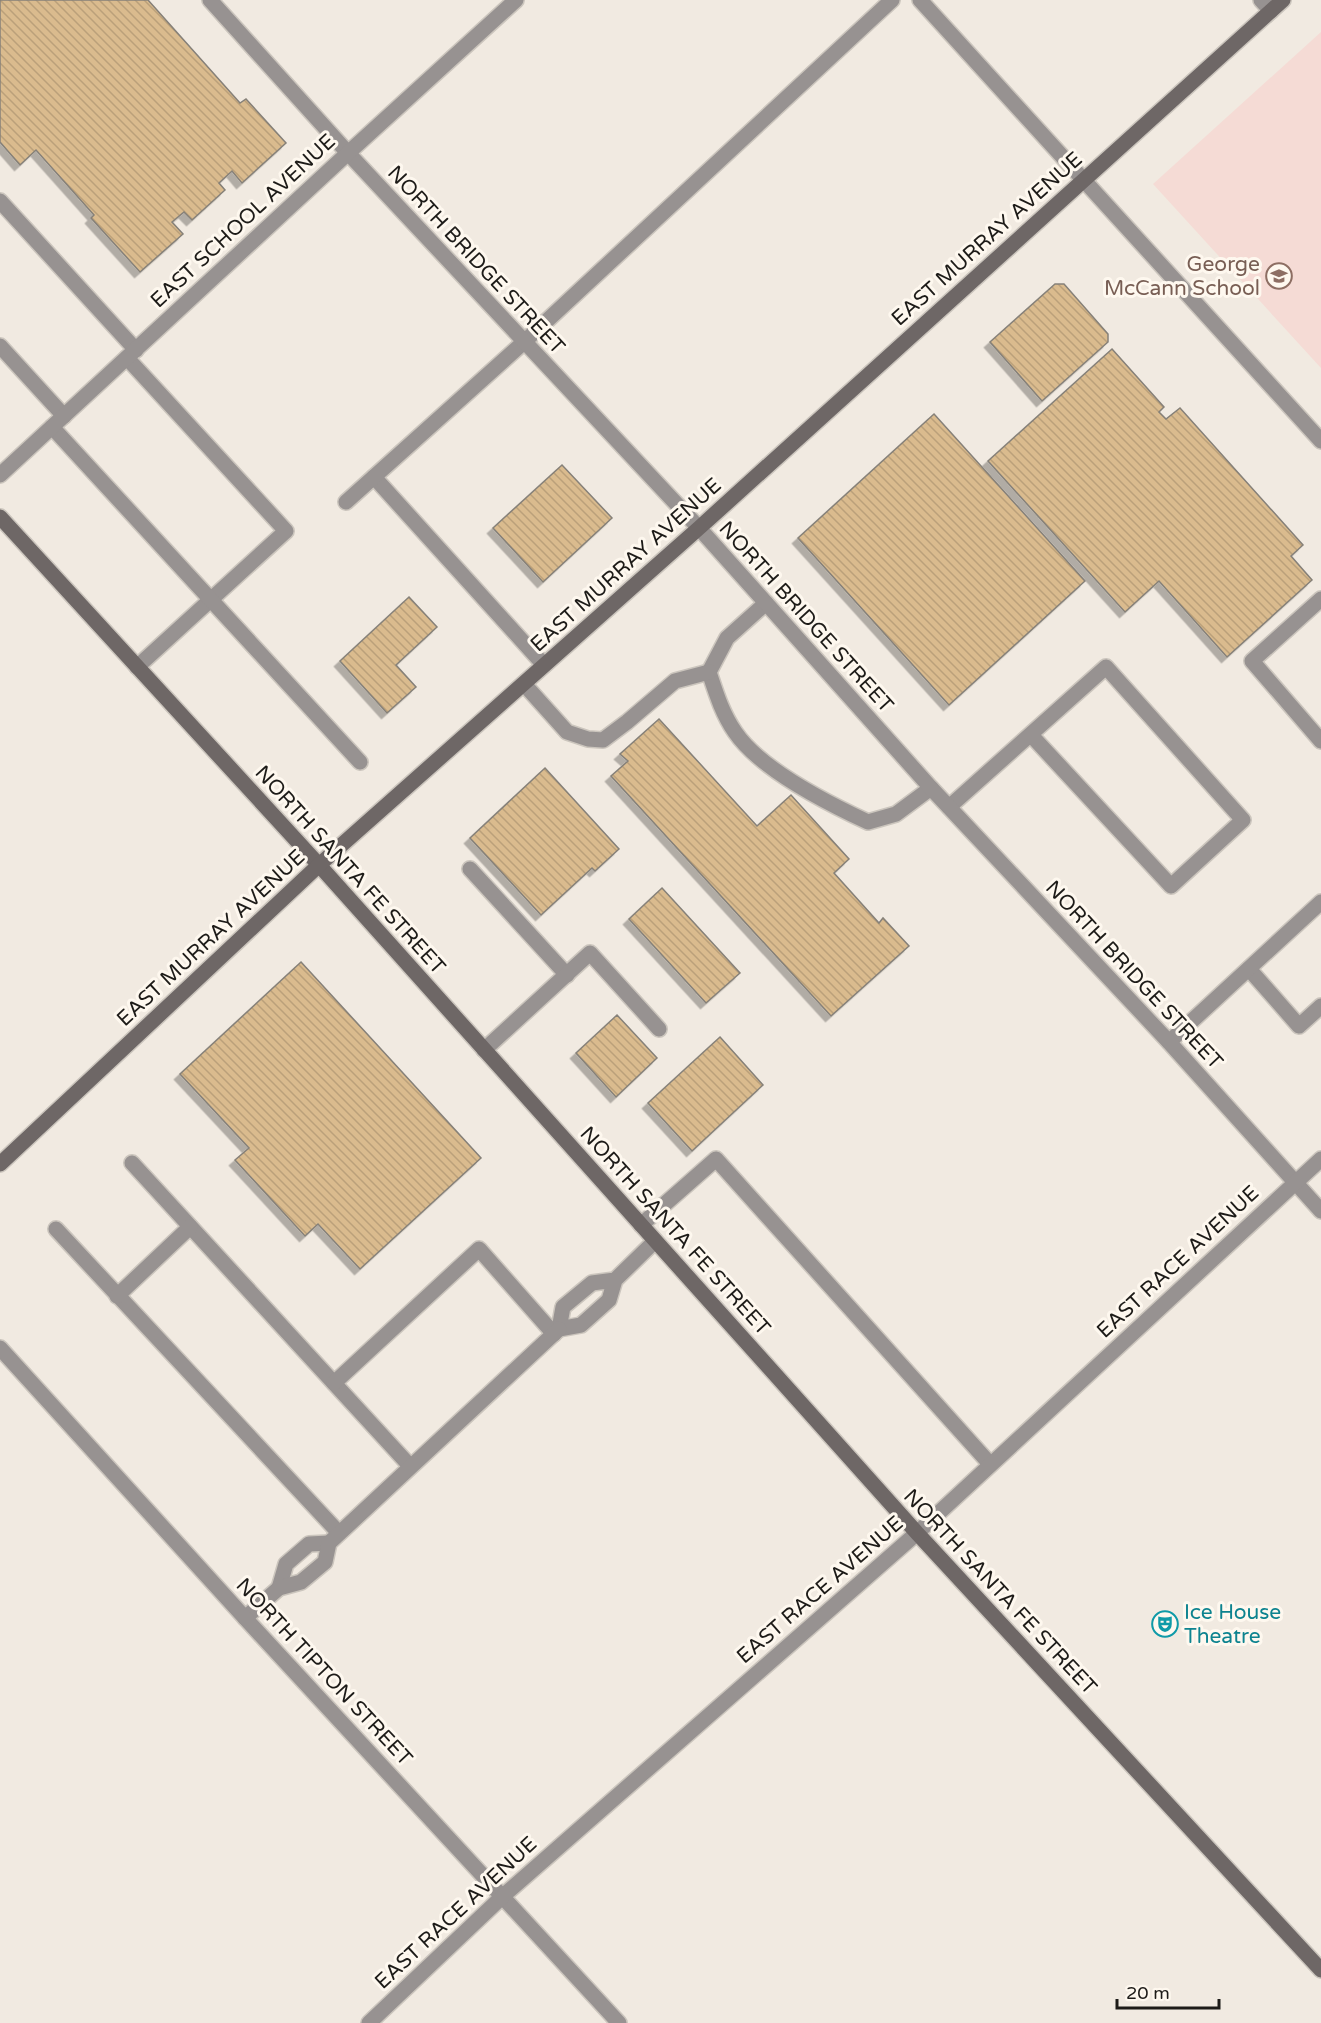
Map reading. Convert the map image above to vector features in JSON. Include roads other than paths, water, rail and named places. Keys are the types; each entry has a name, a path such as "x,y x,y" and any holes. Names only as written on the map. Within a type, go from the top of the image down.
{"street":[{"name":"NORTH BRIDGE STREET","path":"210,0 348,153 699,528 931,788 1169,1042 1321,1211"},
{"name":"EAST SCHOOL AVENUE","path":"0,475 516,0"},
{"path":"346,502 524,342 892,0"},
{"path":"920,0 1321,441"},
{"name":"EAST MURRAY AVENUE","path":"0,1164 319,866 699,528 1083,180 1266,5 1283,0"},
{"path":"0,201 286,531 137,667"},
{"path":"0,346 64,416"},
{"path":"52,427 360,762"},
{"path":"374,477 544,665"},
{"name":"NORTH SANTA FE STREET","path":"0,517 319,866 917,1533 1321,1970"},
{"path":"1321,599 1252,662 1321,741"},
{"path":"766,603 727,638 709,672 720,706 736,733 764,763 838,808 868,822 896,814 931,788"},
{"path":"949,807 1106,667 1243,820 1171,886 1031,735"},
{"path":"524,684 567,732 588,739 603,740 627,723 675,681 709,672"},
{"path":"470,869 567,975"},
{"path":"1169,1042 1321,902"},
{"path":"484,1050 590,953 659,1029"},
{"path":"1249,969 1299,1026 1321,1006"},
{"path":"641,1225 716,1159 990,1464"},
{"name":"EAST RACE AVENUE","path":"369,2023 503,1896 917,1533 1321,1159"},
{"path":"132,1163 410,1466"},
{"path":"117,1296 190,1227"},
{"path":"56,1229 334,1538"},
{"path":"245,1618 279,1588 301,1582 325,1562 334,1538 556,1331 581,1325 609,1300 615,1280 655,1241"},
{"path":"334,1383 479,1249 556,1331"},
{"path":"556,1331 563,1307 592,1283 615,1280"},
{"name":"NORTH TIPTON STREET","path":"0,1348 245,1618 619,2023"},
{"path":"279,1588 286,1564 309,1544 334,1538"}],"place":[{"name":"George McCann School","path":"1279,276"},
{"name":"Ice House Theatre","path":"1165,1624"}]}
